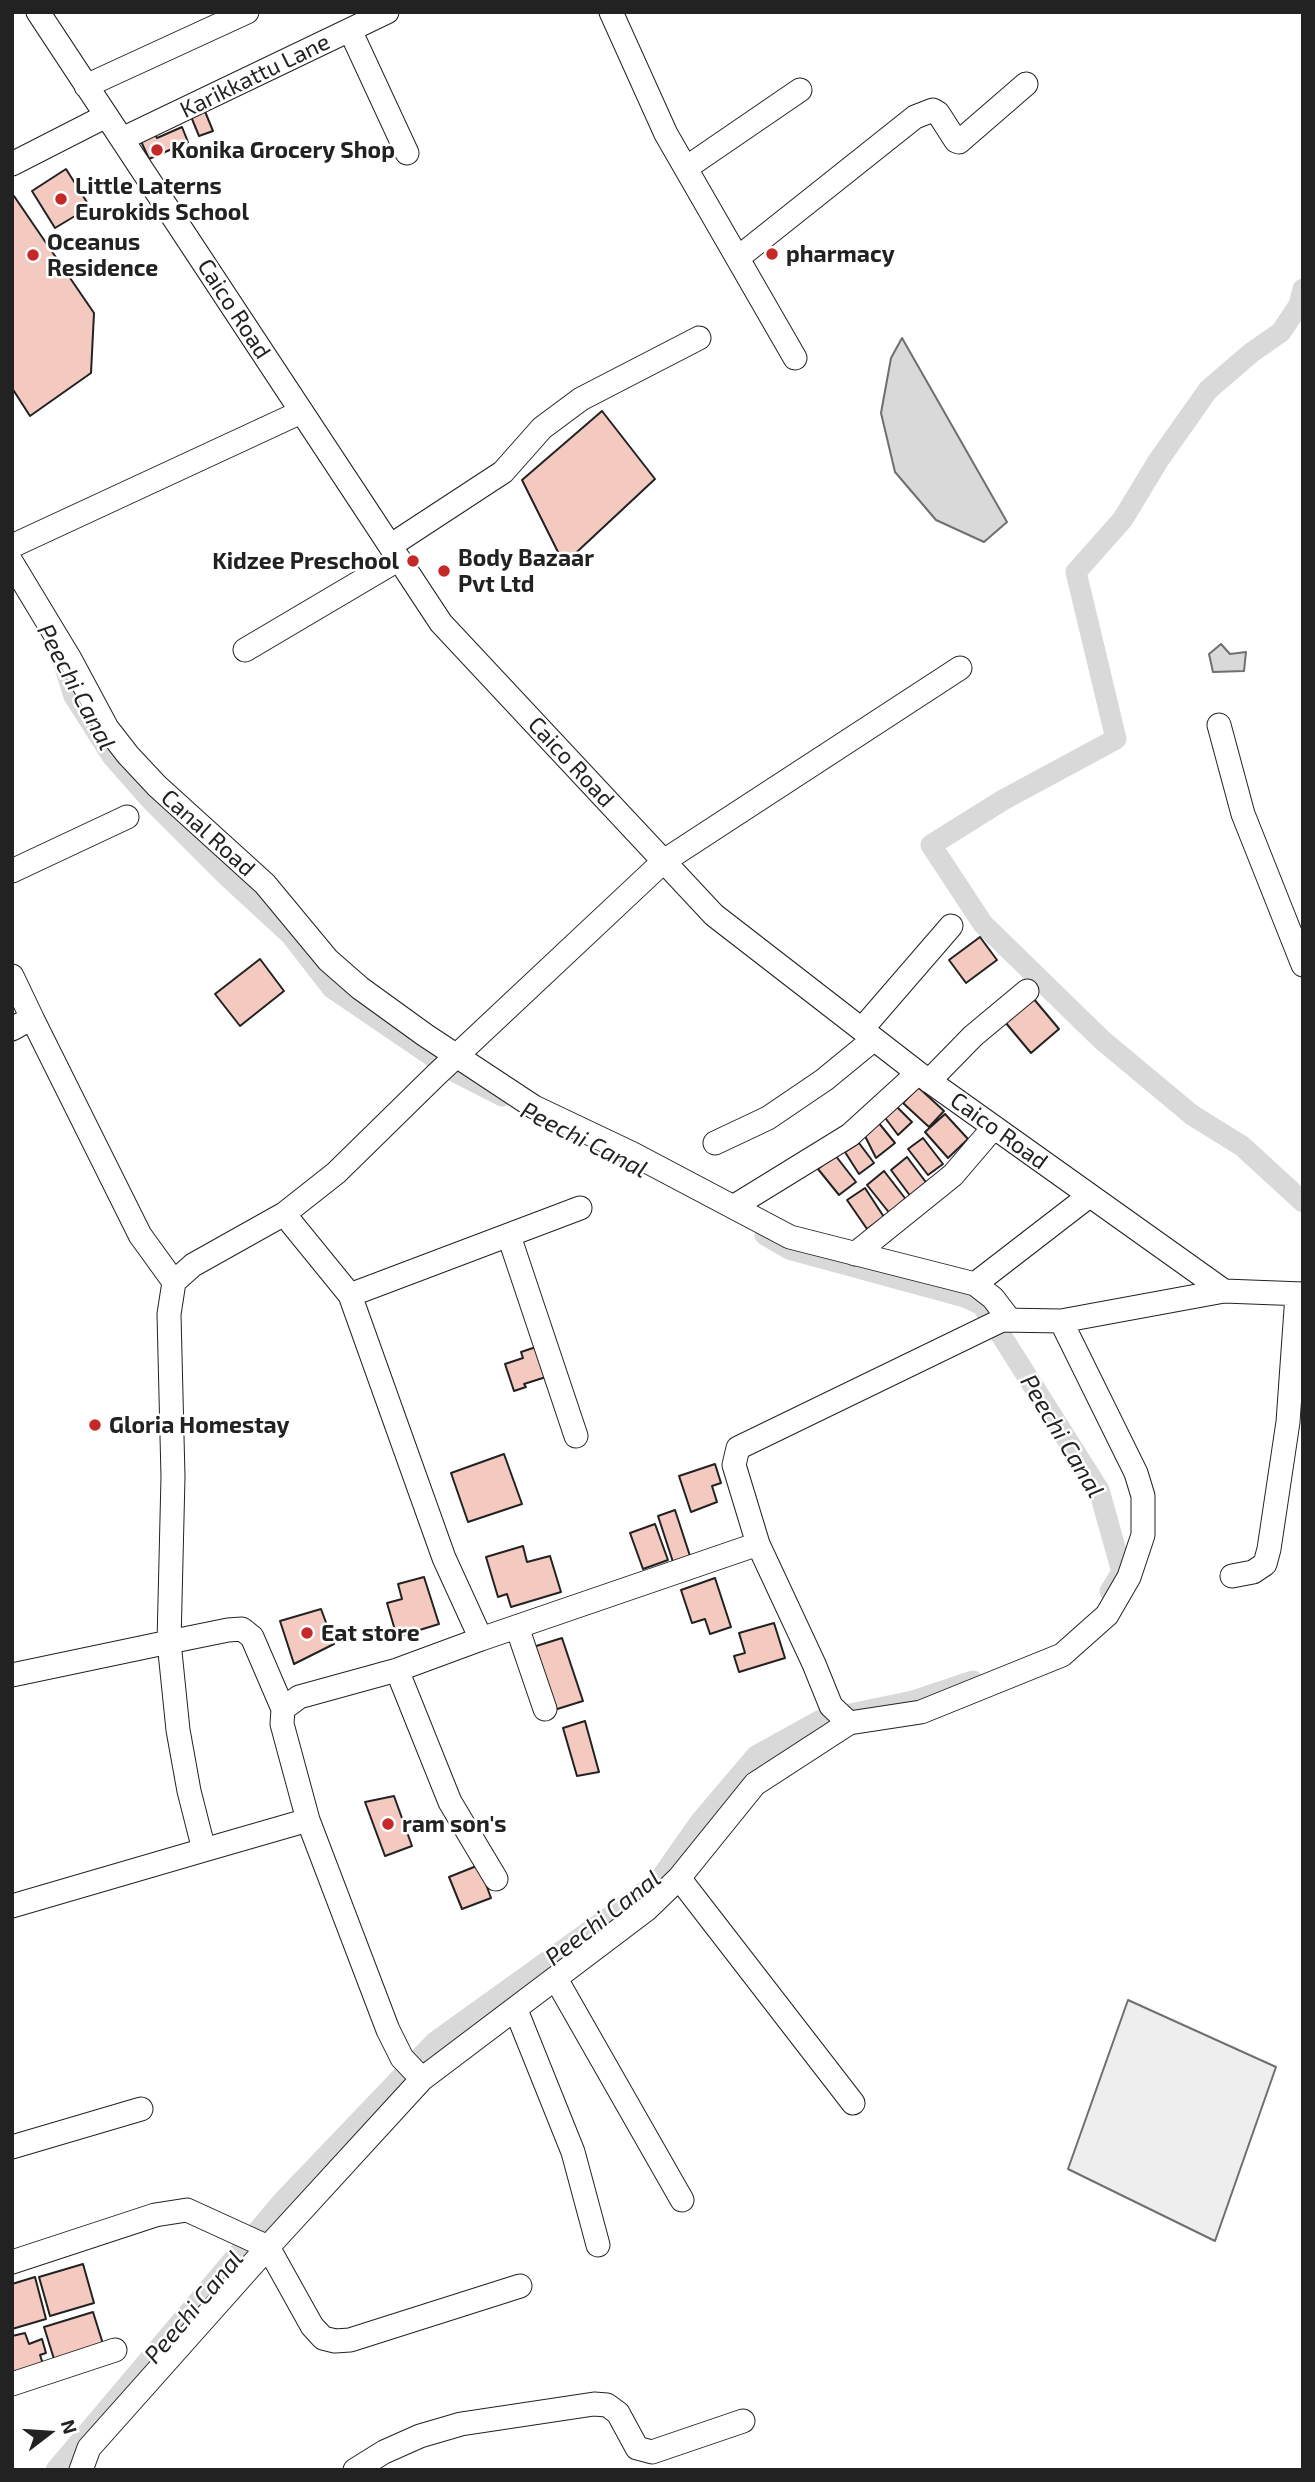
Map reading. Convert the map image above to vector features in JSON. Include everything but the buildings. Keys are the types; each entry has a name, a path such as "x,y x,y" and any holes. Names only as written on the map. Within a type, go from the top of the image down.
{"street":[{"name":"Caico Road","path":"38,12 441,623 714,915 924,1077 1224,1291"},
{"path":"86,86 247,12"},
{"name":"Karikkattu Lane","path":"122,139 387,12"},
{"path":"611,12 666,134 795,358"},
{"path":"350,30 407,153"},
{"path":"738,257 915,117 933,110 959,142 1026,84"},
{"path":"686,168 800,90"},
{"path":"12,164 106,116"},
{"path":"245,650 394,553 503,472 542,428 581,399 699,338"},
{"path":"12,546 302,412"},
{"name":"Canal Road","path":"12,563 70,659 107,728 128,755 157,786 265,884 328,960 448,1064 633,1154 790,1237 975,1284"},
{"path":"204,1850 189,1791 178,1730 169,1642 173,1477 169,1314 174,1282 193,1265 284,1214 336,1173 664,861 960,668"},
{"path":"1219,725 1243,814 1303,965"},
{"path":"12,872 127,817"},
{"path":"715,1143 768,1118 824,1080 868,1034 951,926"},
{"path":"12,976 22,1024 140,1235 174,1282"},
{"path":"733,1207 850,1135 1027,991"},
{"path":"855,1254 953,1175 993,1127"},
{"path":"997,1323 993,1298 975,1284 1089,1196"},
{"path":"350,1295 580,1209"},
{"path":"284,1214 350,1295 444,1558 481,1639"},
{"path":"509,1236 576,1436"},
{"path":"849,1723 831,1706 758,1544 734,1465 738,1448 997,1323 1060,1321 1224,1291 1300,1294 1287,1422 1269,1549 1265,1564 1253,1572 1232,1576"},
{"path":"81,2470 89,2448 268,2247 414,2070 516,2010 647,1909 679,1878 755,1784 849,1723 920,1712 1062,1655 1107,1615 1129,1577 1143,1535 1143,1496 1136,1473 1060,1321"},
{"path":"283,1709 299,1698 397,1670 758,1544"},
{"path":"517,1626 545,1709"},
{"path":"12,1675 228,1630 242,1629 251,1637 283,1709 282,1724 308,1819 388,2029 414,2070"},
{"path":"397,1670 450,1802 496,1879"},
{"path":"12,1906 308,1819"},
{"path":"679,1878 853,2103"},
{"path":"556,1979 682,2200"},
{"path":"516,2010 573,2152 598,2245"},
{"path":"12,2147 141,2109"},
{"path":"12,2262 155,2215 187,2210 268,2247 312,2326 323,2338 335,2341 350,2340 520,2286"},
{"path":"12,2384 115,2350"},
{"path":"355,2470 384,2452 420,2436 461,2424 594,2404 607,2405 618,2413 637,2448 652,2452 743,2421"}],"shaded area":[{"path":"902,338 1007,522 984,542 936,520 895,472 881,413 891,358"},
{"path":"1221,644 1230,654 1246,652 1244,671 1213,672 1209,654"},
{"path":"1128,2000 1276,2067 1215,2241 1068,2169"}],"waterway":[{"path":"1303,289 1299,305 1281,332 1251,353 1208,390 1158,461 1123,519 1076,572 1116,739 1003,800 931,845 983,924 1102,1040 1192,1115 1242,1146 1303,1202"},
{"name":"Peechi Canal","path":"62,658 74,696 112,756 150,799 291,935 332,988 457,1073 502,1096"},
{"name":"Peechi Canal","path":"765,1235 789,1249 965,1297 982,1305 1099,1490 1122,1572 1110,1591"},
{"name":"Peechi Canal","path":"56,2470 283,2201 435,2042 658,1882 700,1822 756,1756 821,1720 913,1701 973,1681"}],"place":[{"name":"Konika Grocery Shop","path":"157,150"},
{"name":"Little Laterns Eurokids School","path":"61,199"},
{"name":"pharmacy","path":"772,254"},
{"name":"Oceanus Residence","path":"33,255"},
{"name":"Kidzee Preschool","path":"413,561"},
{"name":"Body Bazaar Pvt Ltd","path":"444,571"},
{"name":"Gloria Homestay","path":"95,1425"},
{"name":"Eat store","path":"307,1633"},
{"name":"ram son's","path":"388,1824"}]}
